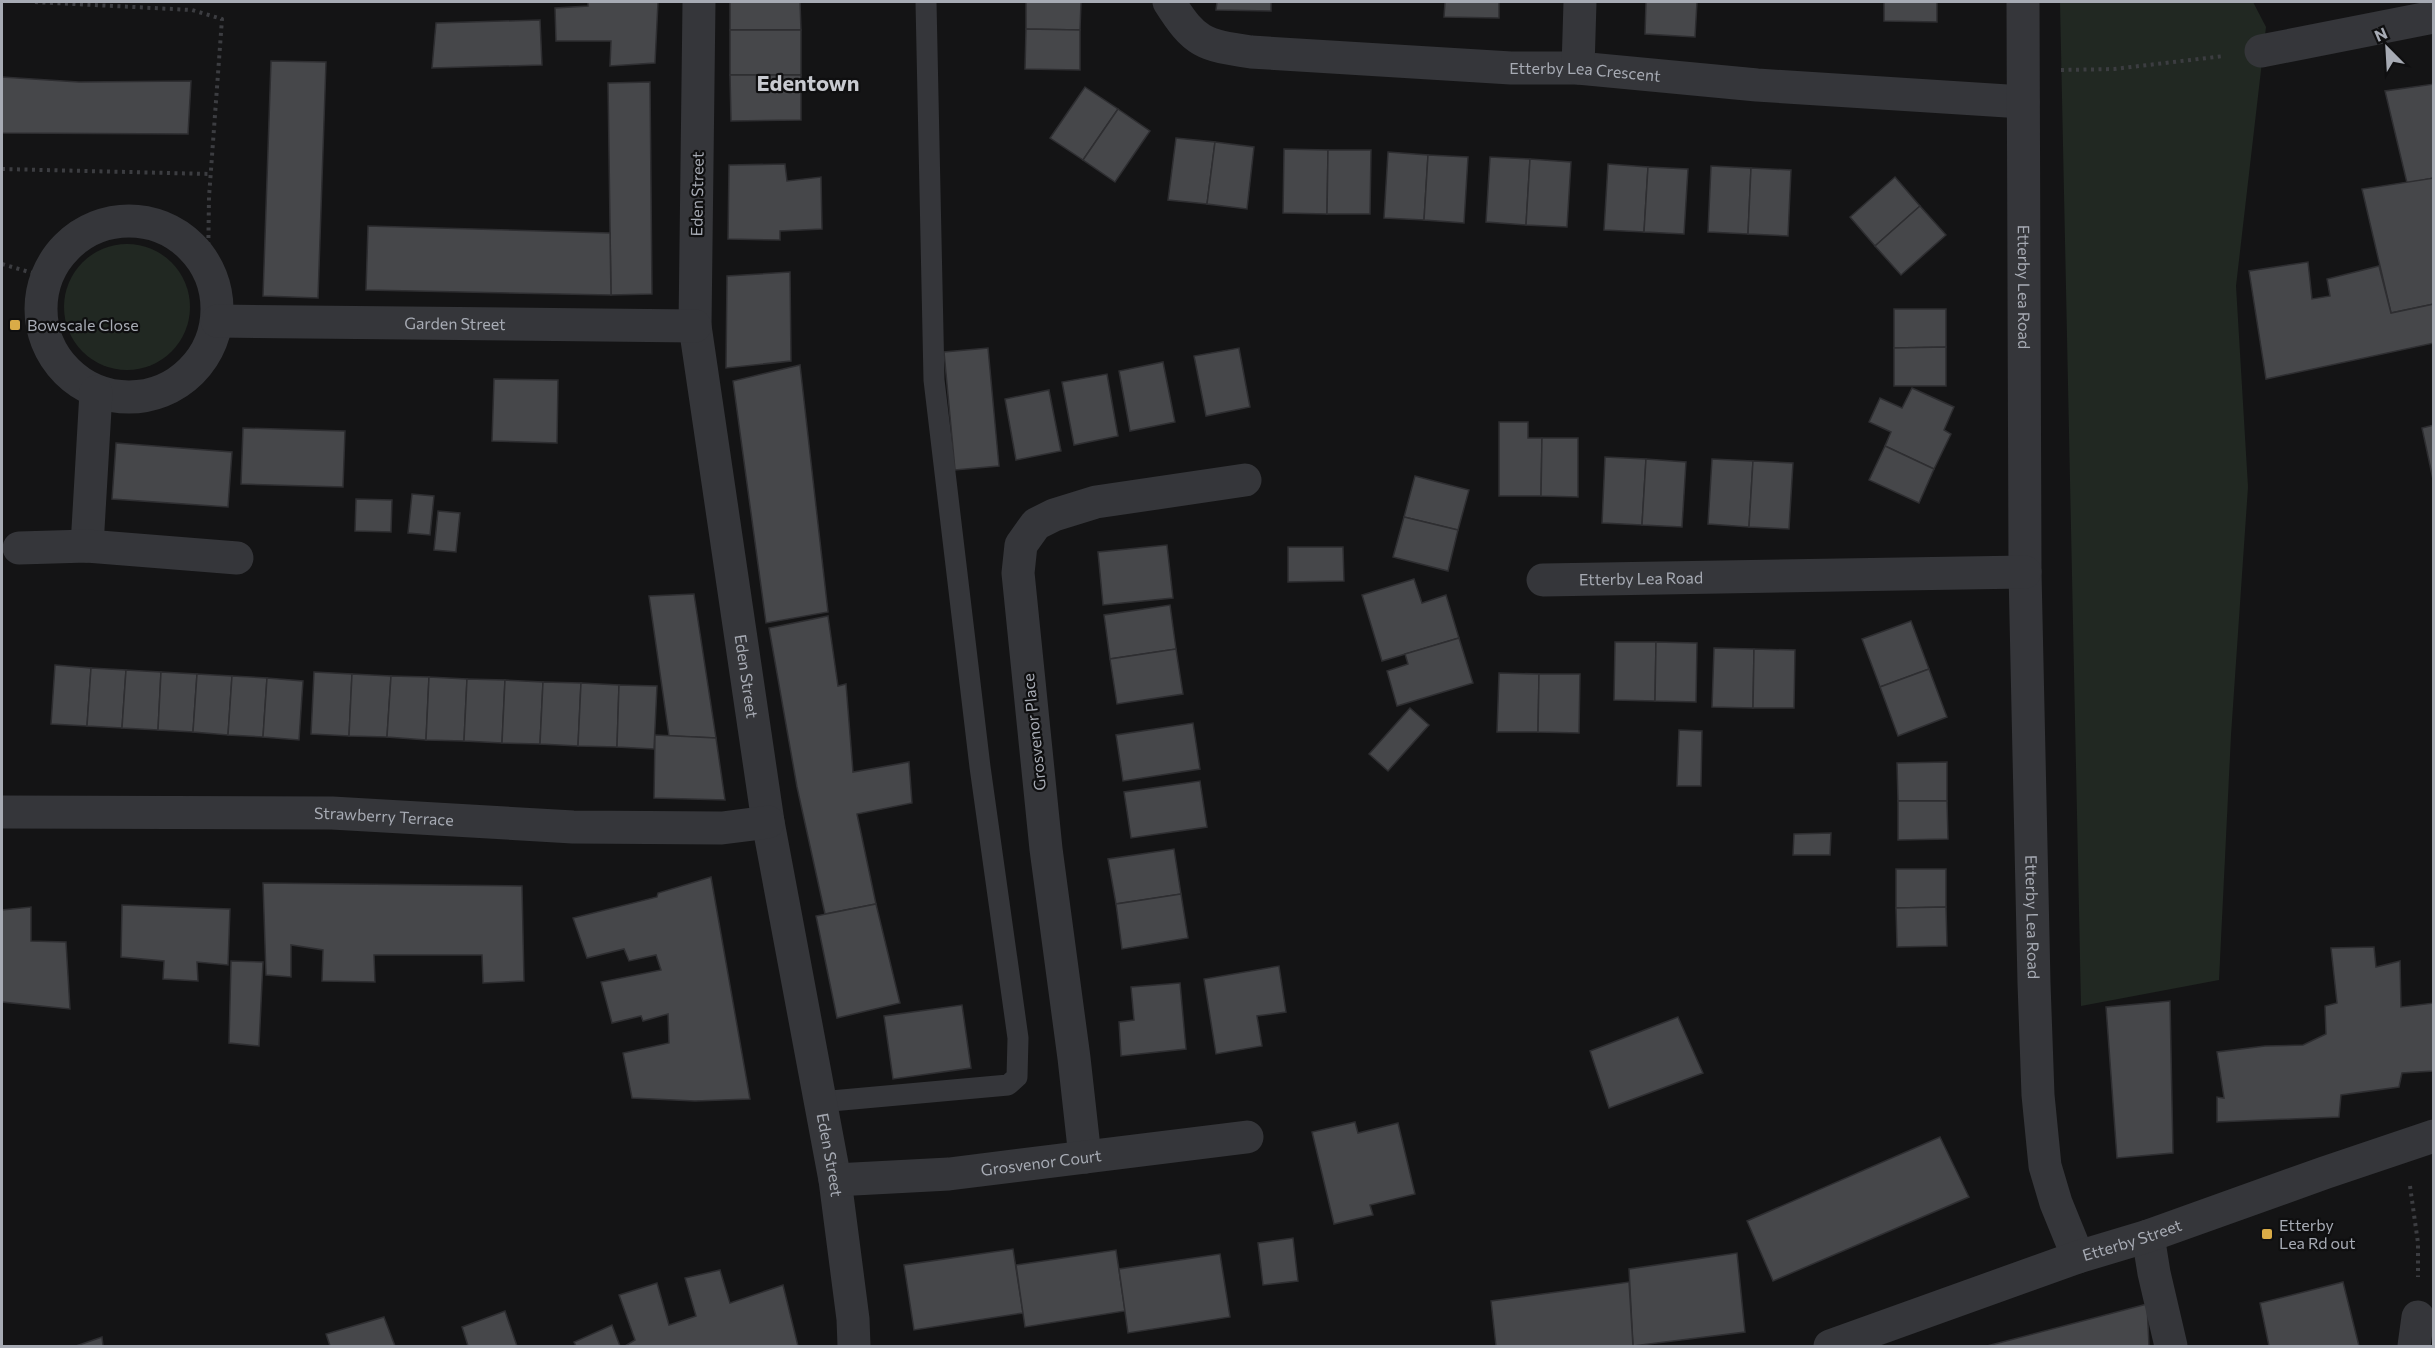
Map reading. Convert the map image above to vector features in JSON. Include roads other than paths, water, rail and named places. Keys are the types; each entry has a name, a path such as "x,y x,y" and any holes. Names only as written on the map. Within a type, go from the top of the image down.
{"street":[{"name":"Eden Street","path":"699,2 695,326 768,822 835,1180 853,1319 854,1347"},
{"name":"Etterby Lea Crescent","path":"1168,2 1195,36 1213,46 1274,54 1511,68 1578,68 1757,85 2023,102"},
{"path":"1578,68 1581,2"},
{"name":"Etterby Lea Road","path":"2023,2 2025,572 2038,1095 2045,1166 2056,1203 2078,1257"},
{"path":"2261,51 2433,17"},
{"path":"128,219 158,224 184,239 208,269 216,290 217,321 209,347 194,369 173,386 148,396 122,397 96,392 69,375 50,352 40,323 40,292 52,264 71,240 97,225 128,219"},
{"name":"Garden Street","path":"217,321 695,326"},
{"path":"87,546 96,392"},
{"name":"Grosvenor Place","path":"1085,1157 1035,748 1018,573 1021,545 1036,524 1096,502 1245,480"},
{"path":"20,548 87,546 237,558"},
{"name":"Etterby Lea Road","path":"1543,580 2025,572"},
{"name":"Strawberry Terrace","path":"2,813 332,813 585,827 722,828 768,822"},
{"name":"Grosvenor Court","path":"835,1180 949,1174 1247,1137"},
{"name":"Etterby Street","path":"1830,1347 2078,1257 2148,1236 2418,1141"},
{"path":"2148,1236 2171,1347"}],"lane":[{"path":"820,1102 1008,1085 1017,1077 1019,1063 1018,1038 980,767 934,380 926,2"}],"place":[{"name":"Bowscale Close","path":"15,325"},
{"name":"Etterby Lea Rd out","path":"2267,1234"}],"district":[{"name":"Edentown","path":"808,83"}]}
